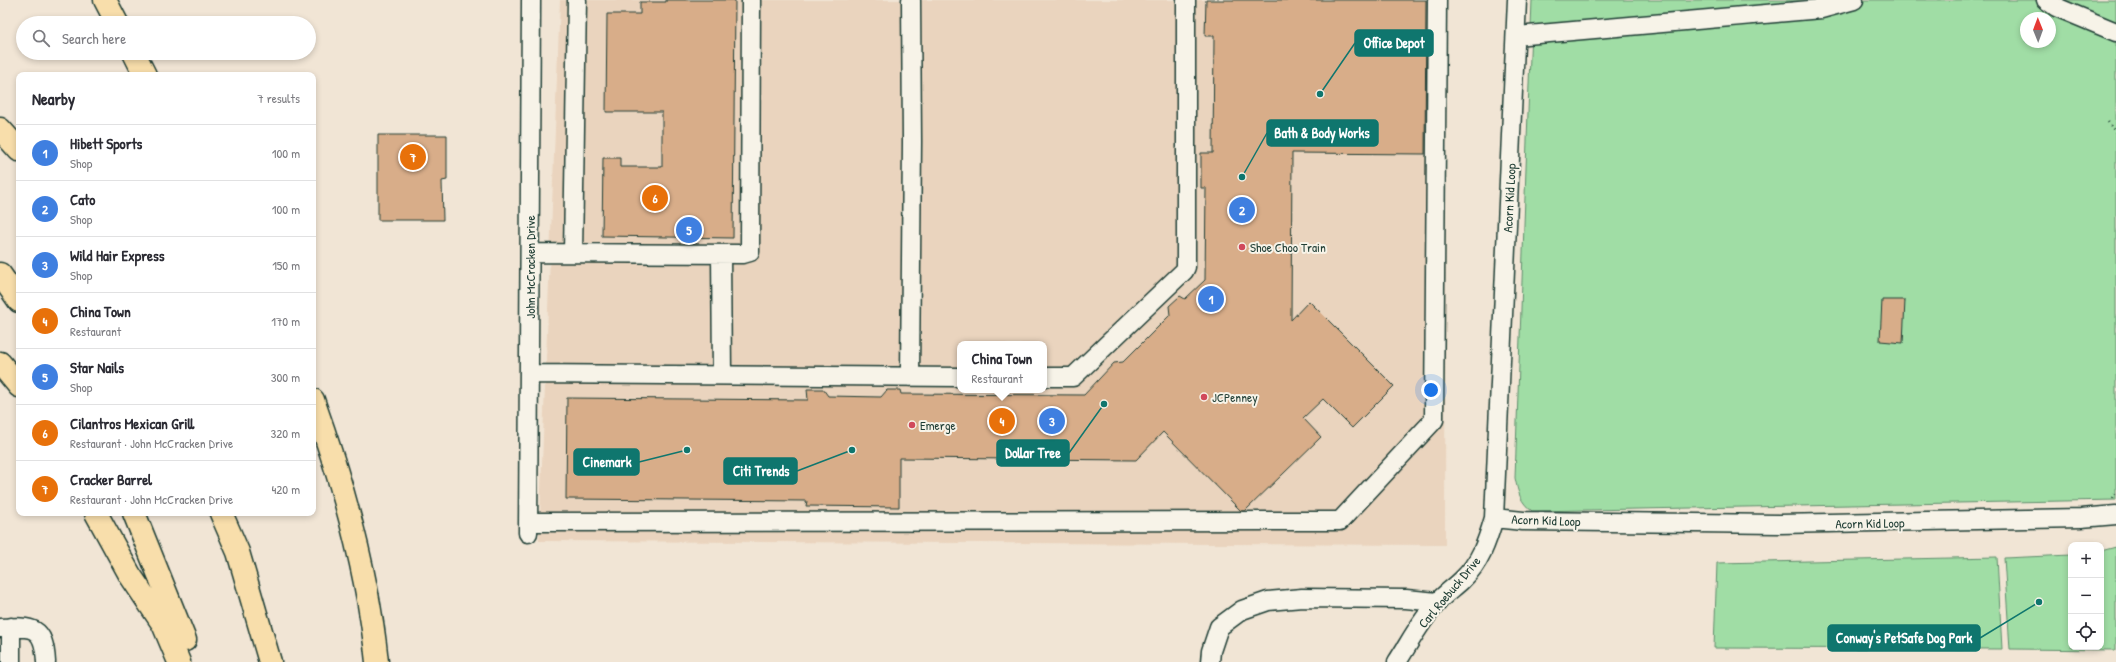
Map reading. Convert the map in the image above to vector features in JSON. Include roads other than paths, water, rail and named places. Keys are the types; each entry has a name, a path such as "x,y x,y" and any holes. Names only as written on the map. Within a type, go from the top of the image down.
{"highway":[{"path":"105,0 113,16"},
{"path":"138,60 144,72"},
{"path":"0,129 16,147"},
{"path":"0,274 16,297"},
{"path":"0,363 16,382"},
{"path":"316,409 340,485 355,539 366,593 377,662"},
{"path":"98,516 130,575 163,624 179,662"},
{"path":"135,516 186,642 192,662"},
{"path":"222,516 238,552 270,662"}],"street":[{"name":"John McCracken Drive","path":"532,0 528,528 1340,521 1434,420 1437,0"},
{"path":"573,254 577,0"},
{"path":"530,253 743,254 750,251 751,0"},
{"path":"910,377 912,142 911,0"},
{"path":"1047,377 1073,377 1184,271 1186,267 1186,0"},
{"name":"Acorn Kid Loop","path":"1517,0 1494,518 1523,521 1779,524 2112,512"},
{"path":"1516,36 1821,9 1854,0"},
{"path":"2046,0 2056,7 2116,32"},
{"path":"721,254 722,375"},
{"path":"529,374 957,377"},
{"name":"Carl Roebuck Drive","path":"1397,662 1437,602 1462,580 1475,566 1487,546 1494,518"},
{"path":"1210,662 1211,651 1219,627 1242,610 1268,601 1302,598 1406,599 1437,602"},
{"path":"11,662 5,627 24,627 32,629 39,634 45,643 46,662"}],"place":[{"name":"Office Depot","path":"1320,94"},
{"name":"Cracker Barrel","path":"413,157"},
{"name":"Bath & Body Works","path":"1242,177"},
{"name":"Cilantros Mexican Grill","path":"655,198"},
{"name":"Cato","path":"1242,210"},
{"name":"Star Nails","path":"689,230"},
{"name":"Shoe Choo Train","path":"1242,247"},
{"name":"Hibett Sports","path":"1211,299"},
{"name":"JCPenney","path":"1204,397"},
{"name":"Dollar Tree","path":"1104,404"},
{"name":"China Town","path":"1002,421"},
{"name":"Wild Hair Express","path":"1052,421"},
{"name":"Emerge","path":"912,425"},
{"name":"Cinemark","path":"687,450"},
{"name":"Citi Trends","path":"852,450"},
{"name":"Conway's PetSafe Dog Park","path":"2039,602"}]}
